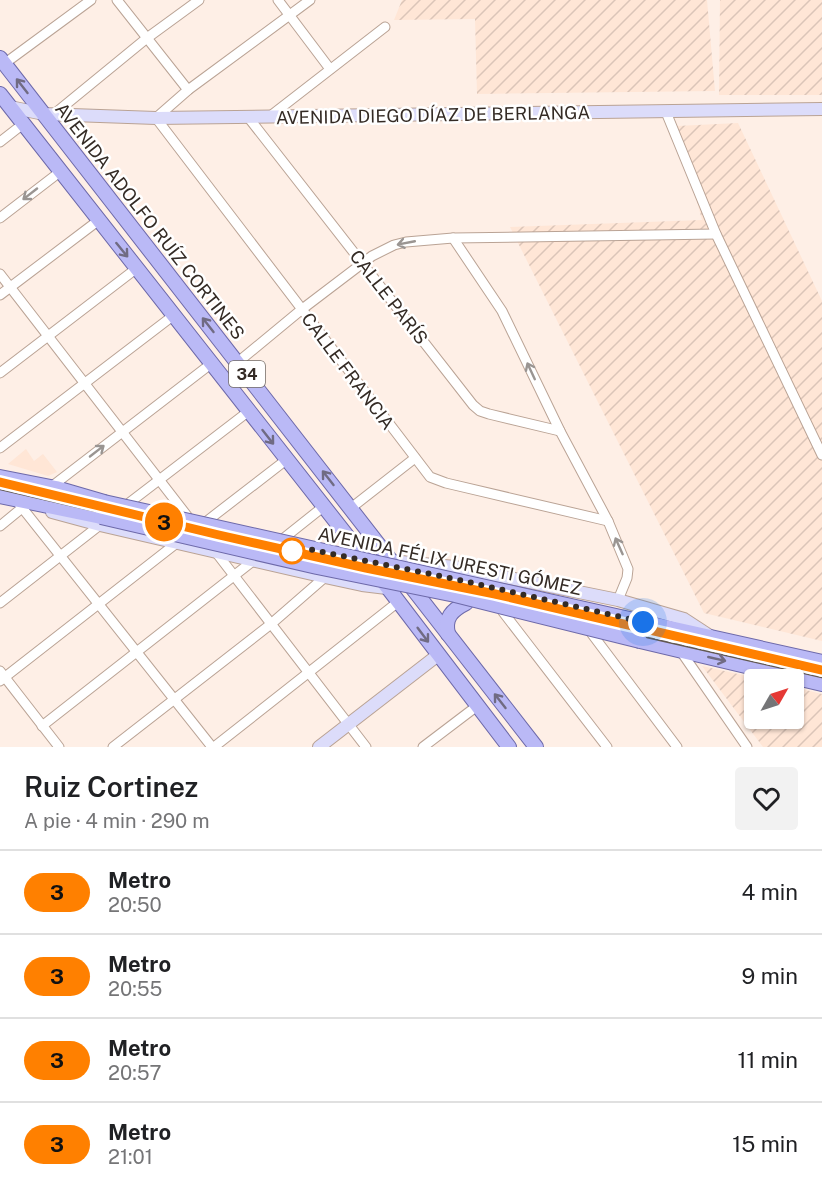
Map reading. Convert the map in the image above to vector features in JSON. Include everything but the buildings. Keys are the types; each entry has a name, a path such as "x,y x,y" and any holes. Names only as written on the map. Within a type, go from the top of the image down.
{"main road":[{"name":"AVENIDA ADOLFO RUÍZ CORTINES","path":"2,61 48,115 390,561 536,747"},
{"name":"34","path":"0,94 5,107 23,124 61,171 388,588 509,747"},
{"name":"AVENIDA FÉLIX URESTI GÓMEZ","path":"0,477 54,487 104,502 320,552 455,579 822,662"},
{"name":"AVENIDA FÉLIX URESTI GÓMEZ","path":"0,496 19,504 38,504 101,521 454,595 822,684"},
{"path":"448,634 447,623 451,613 466,603"}],"street":[{"path":"2,61 91,0"},
{"path":"117,0 188,90"},
{"path":"48,115 199,0"},
{"path":"278,0 330,69"},
{"path":"156,118 188,90 310,0"},
{"path":"269,117 385,27"},
{"name":"AVENIDA DIEGO DÍAZ DE BERLANGA","path":"5,107 48,115 156,118 822,109"},
{"path":"666,112 716,234 822,455"},
{"name":"AVENIDA DIEGO DÍAZ DE BERLANGA","path":"23,124 48,115"},
{"name":"CALLE PARÍS","path":"248,117 473,405 480,411 560,431"},
{"name":"CALLE FRANCIA","path":"156,118 430,477 436,481 608,521"},
{"path":"0,142 23,124"},
{"path":"0,218 61,171"},
{"path":"0,295 99,220"},
{"path":"238,362 363,263 394,245 453,238 716,234"},
{"path":"453,238 502,311 560,431 608,521 628,569 627,578 618,600"},
{"path":"0,373 137,268"},
{"path":"0,274 188,517"},
{"path":"0,448 174,315"},
{"path":"54,487 212,363"},
{"path":"129,503 249,411"},
{"path":"351,508 415,458"},
{"path":"207,521 286,460"},
{"path":"54,487 73,487 188,517 390,561 455,567 618,600 684,619 711,636"},
{"path":"0,526 19,504 213,747 398,602"},
{"path":"284,538 323,507"},
{"path":"0,603 101,521 214,551 326,577 445,598 641,647 674,648 747,747"},
{"path":"59,747 2,677 178,542"},
{"path":"113,747 271,624 345,563 345,556 340,550"},
{"path":"214,551 366,747"},
{"path":"42,726 254,560"},
{"path":"445,598 442,594 441,582 446,572 455,567"},
{"path":"503,612 607,747"},
{"path":"592,634 677,747"},
{"path":"319,747 438,655"},
{"path":"423,747 477,706"}],"shaded area":[{"path":"402,0 707,0 715,91 477,94 475,19 394,20"},
{"path":"720,0 822,0 822,95 719,95"},
{"path":"738,123 822,301 822,641 704,613 510,227 702,220 677,126"},
{"path":"26,449 34,461 43,454 57,472 48,476 8,464"},
{"path":"702,666 744,675 744,722"},
{"path":"804,690 822,694 822,747 763,747 749,729 804,729"}],"railway":[{"path":"0,488 822,676"}],"metro line":[{"name":"3","path":"0,482 219,535 495,594 822,670"}],"route":[{"path":"292,551 298,547 455,579 643,622"}]}
